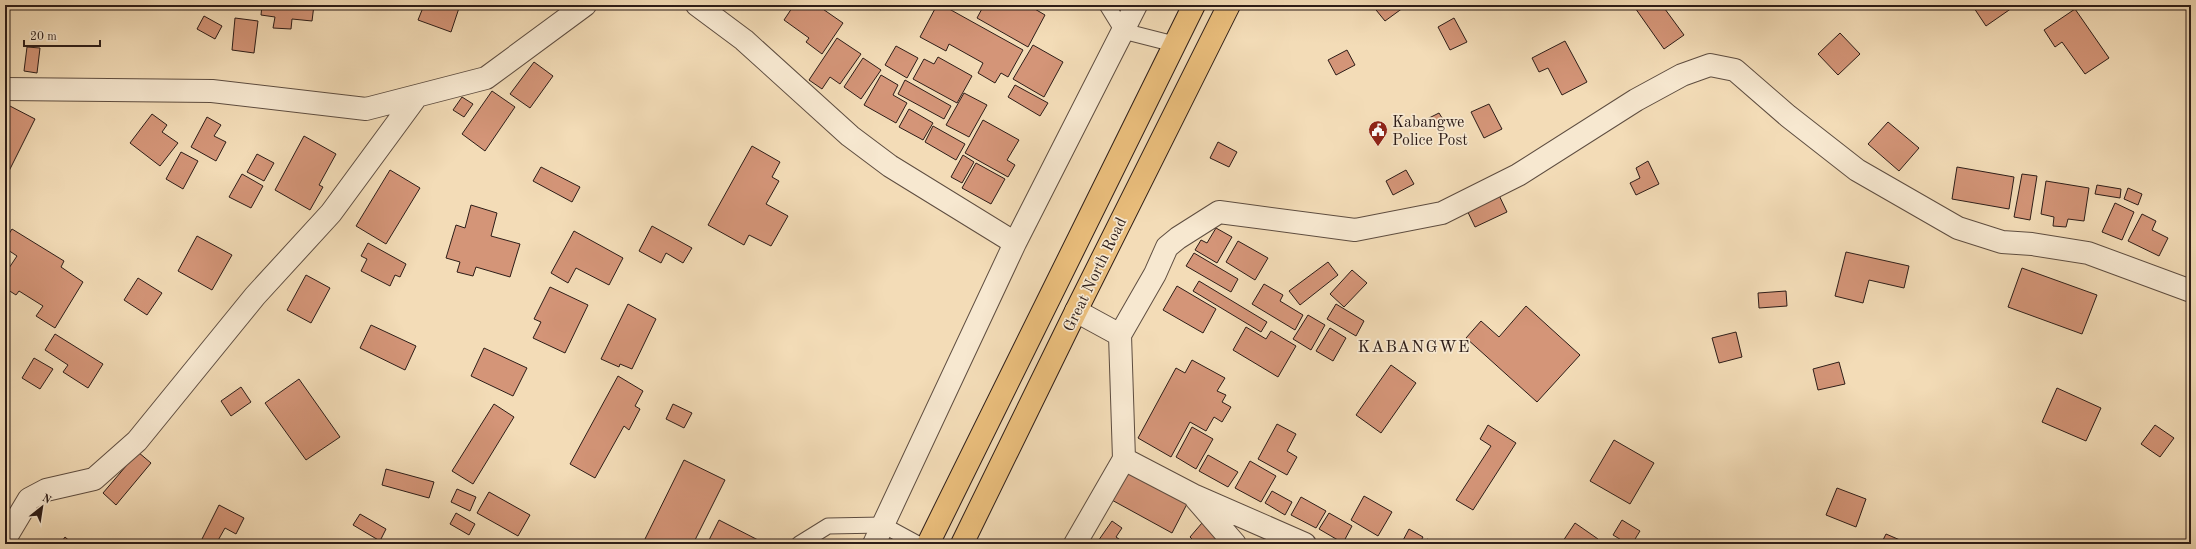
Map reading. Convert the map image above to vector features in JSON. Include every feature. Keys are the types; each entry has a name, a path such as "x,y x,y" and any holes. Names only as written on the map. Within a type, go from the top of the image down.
{"main road":[{"name":"Great North Road","path":"928,544 1194,5"},
{"name":"Great North Road","path":"962,544 1076,311 1229,5"}],"street":[{"path":"5,89 212,92 366,109 486,78 585,5"},
{"path":"697,5 744,40 808,100 867,149 890,166 1015,243"},
{"path":"878,535 1015,243 1136,5"},
{"path":"1075,544 1124,459 1120,335 1168,248 1178,238 1219,212 1356,230 1442,213 1518,176 1650,93 1682,75 1710,65 1735,70 1788,116 1857,170 1958,228 2002,242 2032,244 2088,253 2191,291"},
{"path":"5,539 29,499 46,490 94,479 136,441 255,296 331,213 417,96"},
{"path":"1076,311 1120,335"},
{"path":"1124,459 1193,495 1305,544"},
{"path":"1193,495 1235,544"}],"lane":[{"path":"1107,5 1123,31 1174,44"},
{"path":"799,544 828,526 918,544"}],"building":[{"path":"262,5 314,5 312,21 292,19 291,29 273,28 275,17 261,15"},
{"path":"424,5 460,5 451,32 418,20"},
{"path":"794,5 817,5 843,23 822,54 806,42 809,38 784,20"},
{"path":"937,5 942,5 1023,50 1008,77 1001,73 995,83 978,73 983,63 949,44 946,51 920,37"},
{"path":"984,5 1028,5 1045,15 1028,47 977,18"},
{"path":"1372,5 1407,5 1385,21"},
{"path":"1633,5 1662,5 1684,35 1664,49"},
{"path":"1972,5 2010,5 2012,8 1986,26"},
{"path":"2075,9 2109,58 2085,74 2062,42 2055,47 2044,30"},
{"path":"204,16 222,26 215,39 197,29"},
{"path":"235,18 258,21 254,53 232,50"},
{"path":"1454,18 1467,42 1450,50 1438,27"},
{"path":"1840,33 1860,54 1838,75 1818,54"},
{"path":"837,38 861,54 840,84 830,77 822,89 809,80"},
{"path":"1565,41 1587,82 1562,95 1548,68 1539,72 1532,58"},
{"path":"1033,45 1063,62 1044,97 1013,79"},
{"path":"896,46 918,58 907,78 885,65"},
{"path":"27,47 40,48 37,73 24,71"},
{"path":"1347,50 1355,65 1336,75 1328,60"},
{"path":"938,57 972,76 957,103 913,79 924,59 934,64"},
{"path":"863,58 881,70 861,99 844,87"},
{"path":"534,62 553,76 530,108 510,94"},
{"path":"881,75 898,85 893,95 907,103 896,123 864,105"},
{"path":"905,80 951,106 944,119 898,94"},
{"path":"1015,85 1048,103 1040,116 1008,97"},
{"path":"492,91 515,107 485,151 462,134"},
{"path":"964,93 987,105 969,137 946,125"},
{"path":"462,97 473,104 464,117 453,110"},
{"path":"1489,104 1502,129 1484,138 1471,112"},
{"path":"8,105 35,119 5,179 5,112"},
{"path":"909,109 933,123 923,140 899,127"},
{"path":"1439,113 1444,121 1431,127 1427,119"},
{"path":"152,114 167,125 162,132 178,143 160,166 130,143"},
{"path":"207,117 221,125 214,136 226,142 216,161 191,147"},
{"path":"983,120 1019,140 1007,160 1015,165 1008,177 965,153"},
{"path":"1888,122 1919,148 1899,171 1868,144"},
{"path":"933,126 965,144 956,160 925,142"},
{"path":"304,136 336,154 319,185 323,187 310,210 275,190"},
{"path":"1218,142 1237,152 1229,167 1210,158"},
{"path":"752,146 780,162 772,177 779,181 766,204 788,216 771,246 749,235 744,245 708,225"},
{"path":"181,152 198,161 183,189 166,179"},
{"path":"257,154 274,163 264,181 247,172"},
{"path":"963,155 974,162 962,183 951,177"},
{"path":"1648,161 1659,184 1636,195 1630,183 1640,178 1636,168"},
{"path":"976,163 1005,179 991,204 962,188"},
{"path":"541,167 580,187 572,202 533,181"},
{"path":"1957,167 2014,177 2009,209 1952,199"},
{"path":"390,170 420,188 386,244 356,226"},
{"path":"1406,170 1414,184 1393,195 1386,181"},
{"path":"242,174 263,186 251,208 229,197"},
{"path":"2022,174 2037,176 2030,220 2014,217"},
{"path":"2046,181 2089,188 2084,221 2068,219 2066,227 2053,226 2054,217 2041,214"},
{"path":"2097,185 2121,189 2120,198 2095,194"},
{"path":"2128,188 2142,194 2138,205 2124,199"},
{"path":"1496,189 1507,212 1475,227 1464,204"},
{"path":"2115,203 2134,212 2122,240 2102,232"},
{"path":"471,205 497,213 491,236 520,244 510,277 476,267 473,276 457,272 460,262 446,258 456,225 465,228"},
{"path":"2142,214 2156,221 2152,230 2168,238 2159,256 2128,241"},
{"path":"652,226 692,248 683,263 666,253 661,263 639,251"},
{"path":"1216,228 1232,237 1217,263 1195,250 1201,240 1207,243"},
{"path":"12,229 64,261 61,267 83,282 55,328 36,316 43,306 19,291 16,295 5,288 5,274 17,256 5,248 5,240"},
{"path":"574,231 623,258 609,285 576,268 568,283 551,273"},
{"path":"197,236 232,255 212,290 178,271"},
{"path":"1238,241 1268,258 1255,280 1226,262"},
{"path":"368,243 406,264 400,277 395,275 390,286 361,271 367,259 361,256"},
{"path":"1846,252 1909,266 1904,288 1869,280 1863,303 1835,296"},
{"path":"1194,253 1238,279 1231,292 1186,266"},
{"path":"1328,262 1338,275 1300,305 1289,291"},
{"path":"2022,268 2097,295 2082,334 2008,307"},
{"path":"1352,270 1367,283 1344,307 1330,294"},
{"path":"306,275 330,288 311,323 287,310"},
{"path":"138,278 162,293 147,315 124,300"},
{"path":"1199,281 1267,322 1261,332 1193,291"},
{"path":"1264,284 1283,295 1280,301 1303,315 1295,330 1252,304"},
{"path":"1177,286 1216,309 1203,333 1163,310"},
{"path":"550,287 588,305 565,353 533,338 541,322 534,319"},
{"path":"1786,291 1787,306 1759,308 1758,293"},
{"path":"628,304 656,319 632,369 620,364 619,367 601,359"},
{"path":"1336,304 1364,321 1356,336 1327,319"},
{"path":"1526,306 1580,355 1537,402 1466,338 1481,321 1499,337"},
{"path":"1308,315 1325,325 1311,350 1293,339"},
{"path":"371,325 416,346 405,370 360,348"},
{"path":"1246,327 1266,339 1271,331 1296,346 1278,377 1233,350"},
{"path":"1330,328 1346,338 1333,361 1316,351"},
{"path":"1736,332 1742,357 1719,363 1712,338"},
{"path":"55,334 103,364 88,388 63,372 68,365 45,350"},
{"path":"484,348 527,368 513,396 471,376"},
{"path":"34,358 53,369 40,389 22,378"},
{"path":"1192,360 1225,378 1217,391 1226,395 1222,402 1231,407 1222,422 1214,417 1206,431 1190,422 1171,457 1138,438 1176,368 1185,373"},
{"path":"1839,362 1845,384 1818,390 1813,369"},
{"path":"1391,365 1416,383 1381,433 1356,415"},
{"path":"618,376 643,391 635,406 640,409 629,430 624,426 595,478 570,464"},
{"path":"299,379 340,437 306,460 265,403"},
{"path":"241,387 251,402 231,416 221,401"},
{"path":"2057,388 2101,408 2086,441 2042,422"},
{"path":"494,404 514,417 473,484 452,471"},
{"path":"673,404 692,413 684,428 666,419"},
{"path":"1277,424 1296,434 1287,451 1297,457 1287,475 1258,459"},
{"path":"1488,425 1516,443 1473,510 1456,500 1491,446 1480,439"},
{"path":"2155,425 2174,438 2160,457 2141,444"},
{"path":"1192,427 1213,439 1196,469 1176,457"},
{"path":"1614,440 1654,463 1630,504 1590,481"},
{"path":"138,452 151,463 116,505 103,493"},
{"path":"1208,455 1238,472 1228,487 1199,471"},
{"path":"684,460 725,480 693,544 643,543"},
{"path":"1250,461 1276,476 1261,502 1235,488"},
{"path":"386,469 434,482 429,498 382,485"},
{"path":"1126,470 1187,504 1172,533 1110,499"},
{"path":"1837,488 1866,499 1856,527 1826,515"},
{"path":"457,489 476,497 470,511 451,502"},
{"path":"1272,491 1292,502 1285,515 1265,503"},
{"path":"489,492 530,515 518,536 477,513"},
{"path":"1364,496 1392,512 1378,536 1351,520"},
{"path":"1301,497 1326,511 1316,528 1291,515"},
{"path":"219,505 244,518 236,534 225,528 216,544 211,544 202,539"},
{"path":"456,513 475,524 469,535 450,524"},
{"path":"1329,513 1352,526 1343,543 1319,529"},
{"path":"360,514 386,529 380,541 353,525"},
{"path":"719,520 762,542 761,544 707,544"},
{"path":"1622,520 1640,531 1632,544 1628,544 1613,535"},
{"path":"1112,521 1122,528 1116,537 1126,544 1096,544"},
{"path":"1202,523 1220,540 1217,544 1197,544 1190,537"},
{"path":"1575,523 1598,539 1595,544 1561,544"},
{"path":"1409,529 1423,537 1419,544 1401,544"},
{"path":"1886,534 1900,540 1899,544 1881,544"},
{"path":"65,537 73,544 60,544"},
{"path":"1427,539 1436,544 1425,544"}],"place":[{"name":"Kabangwe Police Post","path":"1378,147"}],"district":[{"name":"KABANGWE","path":"1414,346"}]}
